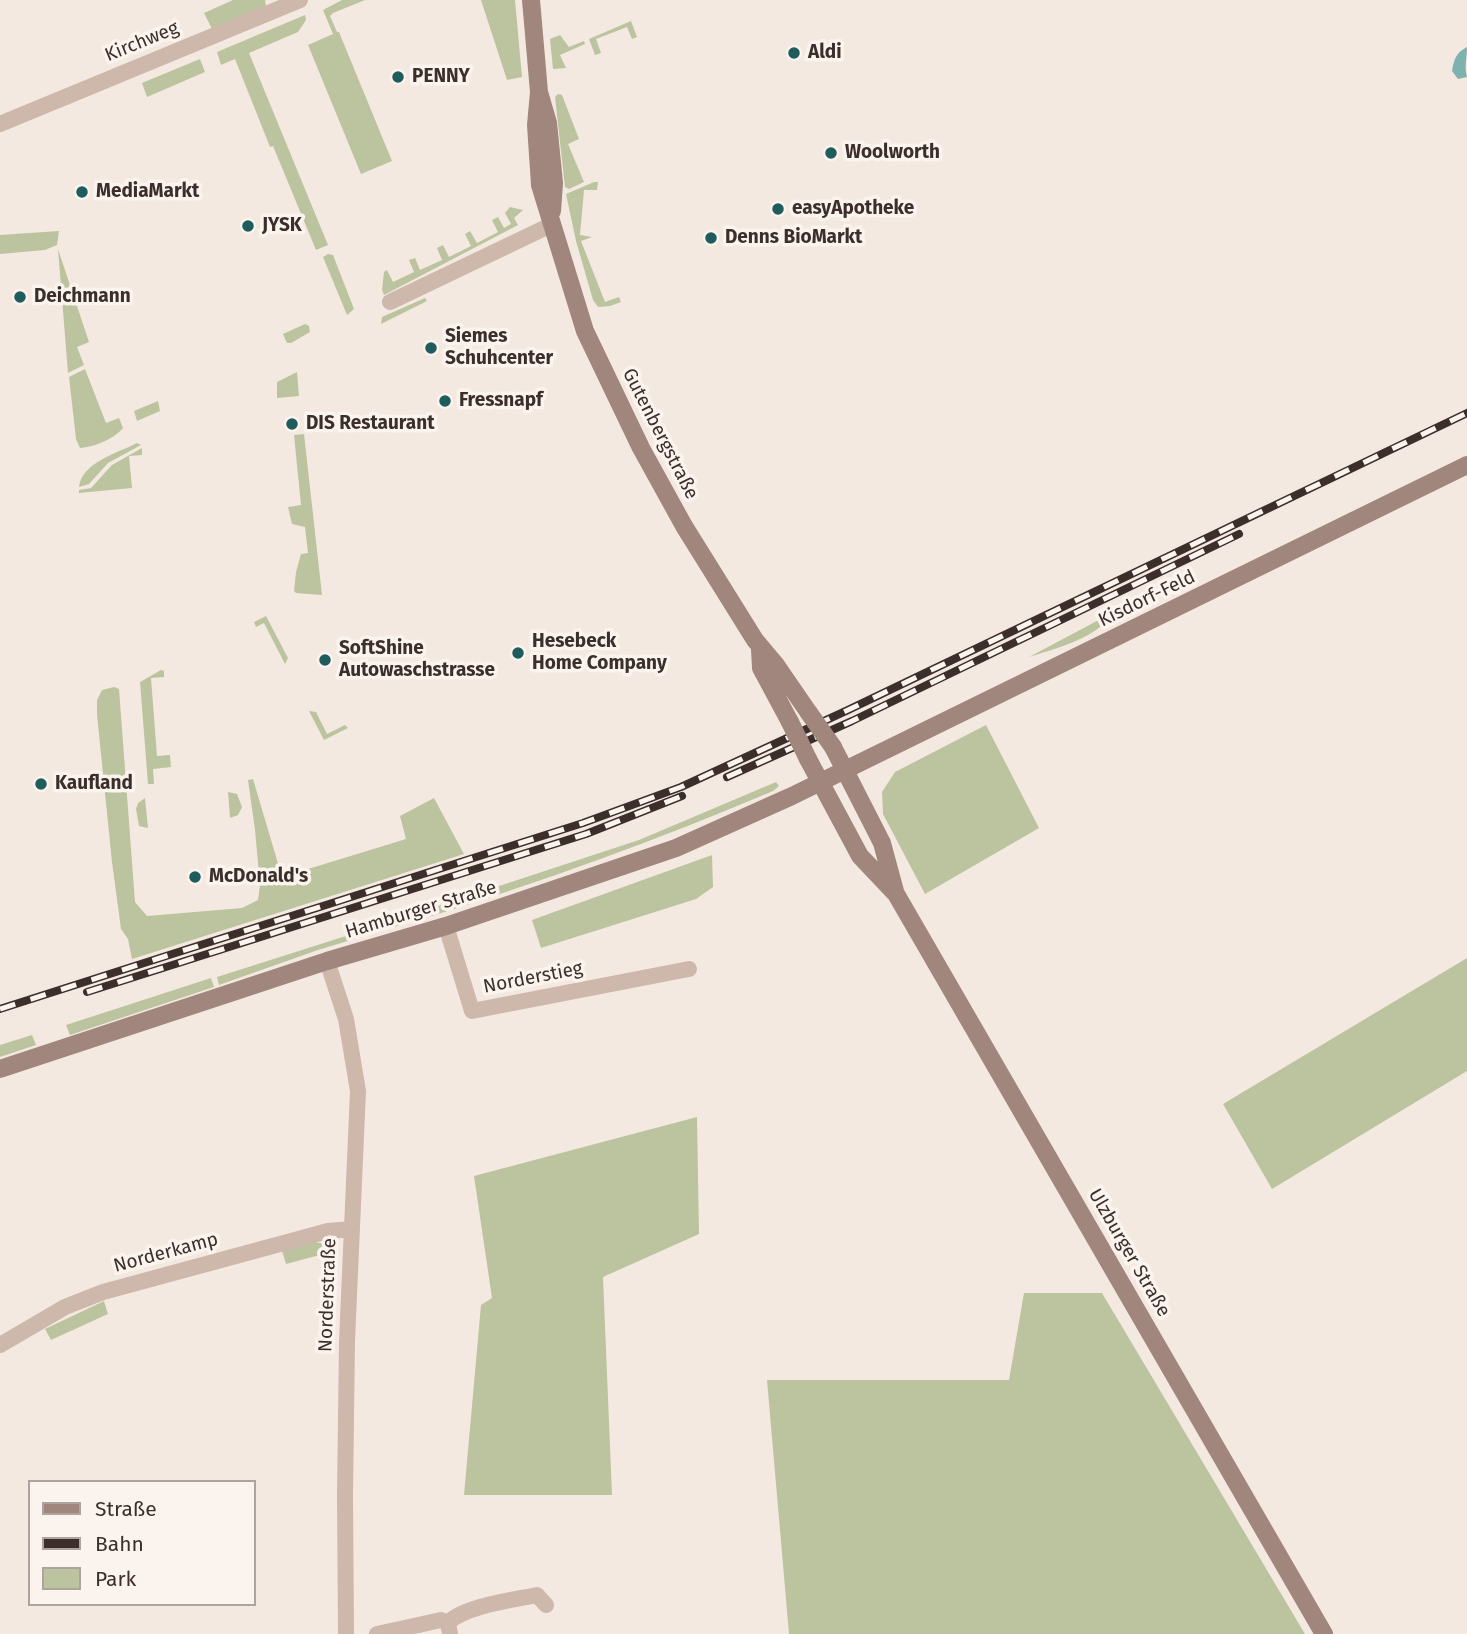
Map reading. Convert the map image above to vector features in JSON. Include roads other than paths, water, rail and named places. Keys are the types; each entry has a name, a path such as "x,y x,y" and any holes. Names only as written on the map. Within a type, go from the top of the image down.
{"main road":[{"name":"Gutenbergstraße","path":"531,0 539,92 536,125 540,185 585,331 641,448 684,526 760,649 776,665 833,747 845,769"},
{"name":"Kisdorf-Feld","path":"845,769 1467,465"},
{"name":"Gutenbergstraße","path":"760,649 761,668 819,783"},
{"name":"Hamburger Straße","path":"0,1069 327,961 446,926 676,848 845,769"},
{"name":"Ulzburger Straße","path":"845,769 882,844 896,894"},
{"name":"Ulzburger Straße","path":"819,783 860,856 896,894 1324,1634"}],"street":[{"name":"Kirchweg","path":"0,124 300,0"},
{"path":"390,302 551,225"},
{"name":"Norderstieg","path":"446,926 472,1011 689,969"},
{"name":"Norderstraße","path":"327,961 346,1019 358,1091 345,1470 346,1634"},
{"name":"Norderkamp","path":"0,1345 65,1307 103,1292 328,1231 352,1229"},
{"path":"377,1634 440,1620 449,1628 455,1616 537,1595 546,1605"}],"water":[{"path":"1467,47 1467,77 1458,79 1452,71 1454,63 1458,54"}],"railway":[{"path":"0,1009 583,823 681,787 848,710 1467,413"},
{"path":"727,777 852,721 1239,534"},
{"path":"87,992 586,834 682,796"}],"place":[{"name":"Aldi","path":"794,53"},
{"name":"PENNY","path":"398,77"},
{"name":"Woolworth","path":"831,153"},
{"name":"MediaMarkt","path":"82,192"},
{"name":"easyApotheke","path":"778,209"},
{"name":"JYSK","path":"248,226"},
{"name":"Denns BioMarkt","path":"711,238"},
{"name":"Deichmann","path":"20,297"},
{"name":"Siemes Schuhcenter","path":"431,348"},
{"name":"Fressnapf","path":"445,401"},
{"name":"DIS Restaurant","path":"292,424"},
{"name":"Hesebeck Home Company","path":"518,653"},
{"name":"SoftShine Autowaschstrasse","path":"325,660"},
{"name":"Kaufland","path":"41,784"},
{"name":"McDonald's","path":"195,877"}]}
